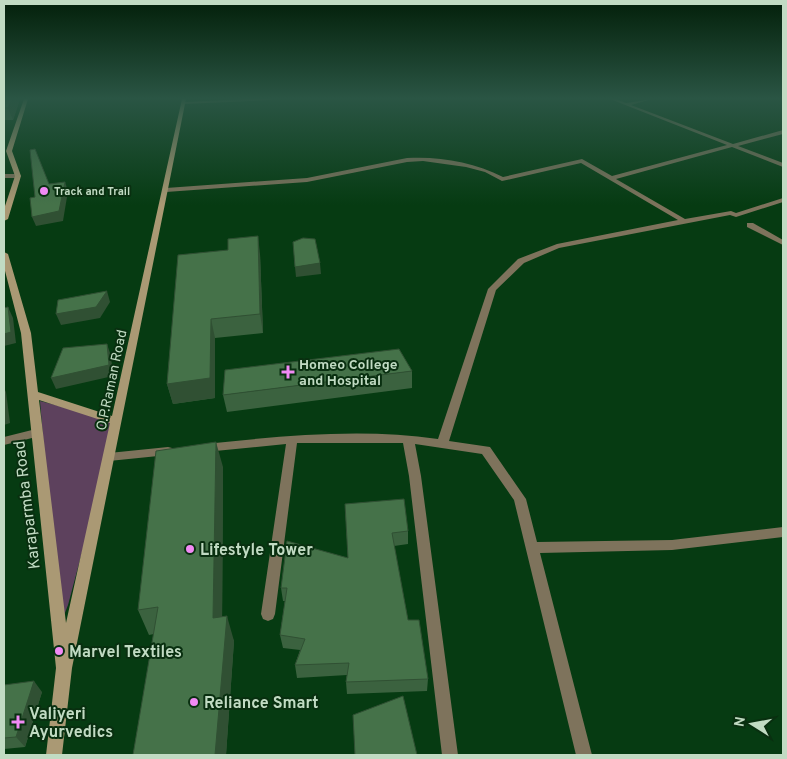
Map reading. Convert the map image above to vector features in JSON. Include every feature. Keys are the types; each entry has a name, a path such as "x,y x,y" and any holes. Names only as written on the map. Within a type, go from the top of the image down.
{"main road":[{"path":"4,219 18,176 9,151 14,134"},
{"name":"O.P.Raman Road","path":"64,668 177,134"},
{"name":"Karaparmba Road","path":"4,254 26,333 64,668 54,755"},
{"path":"32,394 117,421"}],"street":[{"path":"702,134 783,165"},
{"path":"612,178 774,134"},
{"path":"166,190 307,180 407,160 423,159 467,166 487,171 502,178 582,161 684,221"},
{"path":"4,176 18,176"},
{"path":"442,444 492,289 521,261 557,246 684,221 731,213 736,215 783,200"},
{"path":"750,225 783,243"},
{"path":"4,441 36,433"},
{"path":"268,614 292,439"},
{"path":"196,449 292,439 408,439 486,450 520,499 584,755"},
{"path":"408,439 415,476 450,755"},
{"path":"109,457 176,450"},
{"path":"532,548 672,545 783,532"}],"shaded area":[{"path":"40,401 117,421 68,605 59,628"}],"building":[{"path":"35,149 49,184 65,182 59,211 32,217 30,198 35,197 30,150"},
{"path":"258,236 260,314 211,319 210,378 167,384 178,255 228,250 228,239"},
{"path":"303,238 315,239 320,263 295,267 293,242"},
{"path":"107,291 96,307 56,314 58,300"},
{"path":"8,307 11,332 4,334 4,308"},
{"path":"107,344 109,365 51,378 63,348"},
{"path":"399,349 412,371 223,395 225,370"},
{"path":"216,442 213,618 227,616 215,755 133,755 158,607 138,610 156,451"},
{"path":"404,499 408,531 392,533 408,620 419,620 428,679 346,682 349,663 295,665 305,639 280,635 287,588 281,588 287,541 348,558 345,504"},
{"path":"34,681 16,737 4,738 4,685"},
{"path":"403,696 417,755 355,755 353,715"}],"place":[{"name":"Track and Trail","path":"44,191"},
{"name":"Homeo College and Hospital","path":"288,372"},
{"name":"Lifestyle Tower","path":"190,549"},
{"name":"Marvel Textiles","path":"59,651"},
{"name":"Reliance Smart","path":"194,702"},
{"name":"Valiyeri Ayurvedics","path":"18,722"}]}
